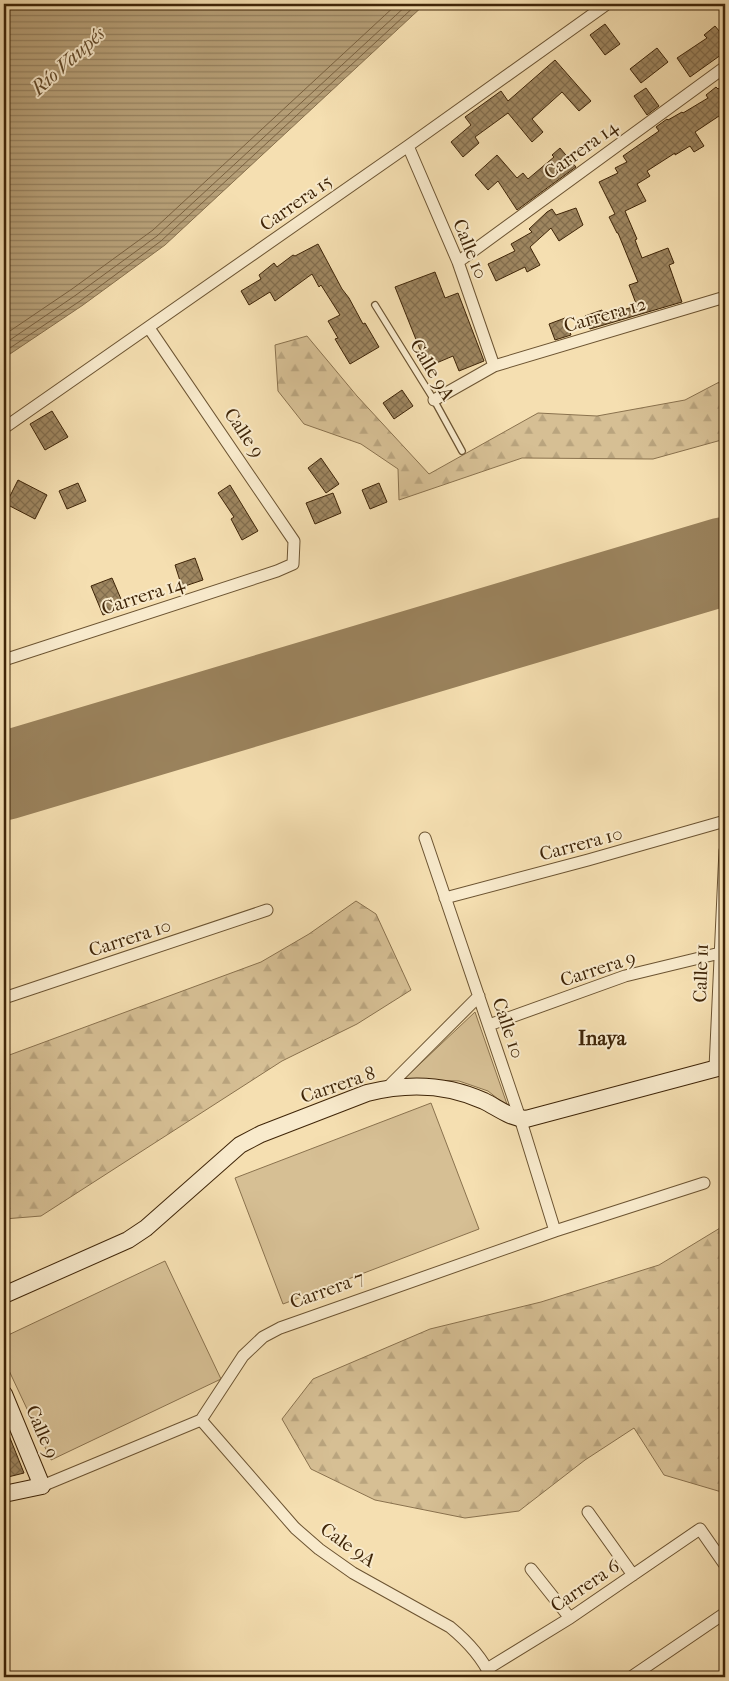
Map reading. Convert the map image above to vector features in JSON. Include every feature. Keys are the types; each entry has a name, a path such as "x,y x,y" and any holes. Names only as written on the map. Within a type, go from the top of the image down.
{"street":[{"name":"Carrera 15","path":"4,428 408,146 607,4"},
{"name":"Carrera 14","path":"458,262 725,67"},
{"name":"Calle 10","path":"408,146 458,262 494,366"},
{"name":"Carrera 12","path":"434,400 494,366 725,298"},
{"name":"Calle 9","path":"149,328 294,541 293,564"},
{"name":"Carrera 14","path":"4,660 277,571 293,564"},
{"name":"Carrera 10","path":"446,898 725,821"},
{"name":"Calle 10","path":"425,838 520,1118 555,1231"},
{"name":"Calle 11","path":"720,1067 720,953 725,850"},
{"name":"Carrera 10","path":"4,998 267,910"},
{"name":"Carrera 9","path":"489,1025 625,976 720,953"},
{"path":"387,1088 479,996"},
{"path":"520,1118 535,1117 720,1067"},
{"name":"Carrera 8","path":"4,1295 128,1240 146,1228 231,1152 250,1139 367,1094 387,1088 414,1086 453,1091 483,1101 520,1118"},
{"name":"Carrera 7","path":"201,1420 242,1356 271,1332 555,1231 704,1183"},
{"name":"Calle 9","path":"4,1394 42,1486"},
{"path":"4,1494 42,1486 201,1420"},
{"name":"Cale 9A","path":"201,1420 301,1534 353,1573 450,1627 474,1649 489,1673"},
{"path":"588,1512 633,1575"},
{"name":"Carrera 6","path":"489,1673 700,1529 725,1566"},
{"path":"531,1569 570,1618"},
{"path":"631,1677 725,1613"}],"lane":[{"name":"Calle 9A","path":"375,305 434,400 462,451"}],"green space":[{"path":"307,336 357,396 429,474 538,413 597,416 685,400 725,379 725,439 653,459 522,458 399,500 398,469 361,444 304,424 278,391 275,345"},
{"path":"356,901 376,914 411,990 357,1024 282,1061 41,1216 4,1219 4,1057 261,962 309,934"},
{"path":"475,1012 508,1107 488,1091 459,1081 404,1079"},
{"path":"431,1103 479,1229 283,1304 235,1178"},
{"path":"725,1225 725,1493 664,1475 634,1428 585,1460 519,1511 465,1518 375,1500 311,1469 282,1419 313,1379 430,1329 541,1302 659,1265"},
{"path":"165,1261 221,1379 51,1460 4,1360 4,1337"}],"water":[{"name":"Río Vaupés","path":"4,4 425,4 165,245 83,305 4,358"}],"building":[{"path":"605,24 620,44 605,55 590,35"},
{"path":"715,26 725,38 725,52 690,77 677,58 707,38 704,35"},
{"path":"657,48 668,62 641,83 630,69"},
{"path":"555,60 591,101 579,111 562,92 532,119 543,132 532,142 508,113 475,137 479,143 463,157 451,142 471,125 465,117 501,91 508,101"},
{"path":"725,84 725,112 695,132 704,146 694,152 690,146 647,171 650,176 637,184 646,201 625,211 637,239 635,240 642,258 668,248 674,263 669,265 682,302 590,329 585,316 602,310 604,315 637,306 629,285 638,282 618,233 609,217 615,214 599,182 618,173 615,168 627,162 623,156 659,131 656,127 667,119 683,113 708,98 706,95 716,87 718,89"},
{"path":"646,88 659,106 647,115 634,96"},
{"path":"560,148 576,167 517,210 498,181 488,190 475,175 497,155 517,178 523,173 528,179 554,157 552,155"},
{"path":"576,208 583,225 559,241 551,228 530,247 540,265 527,272 525,267 496,281 488,264 515,251 511,244 532,232 529,229 547,212 552,209 556,215"},
{"path":"318,244 342,289 379,347 350,364 335,339 338,338 328,321 340,315 321,285 319,287 312,274 275,301 270,292 249,305 241,291 261,279 259,275 274,263 277,267 293,255 295,256"},
{"path":"435,272 445,298 458,293 484,361 459,371 453,356 427,367 395,287"},
{"path":"565,318 571,335 555,340 549,324"},
{"path":"402,390 413,406 394,419 383,403"},
{"path":"52,411 68,437 45,450 30,424"},
{"path":"321,458 339,484 326,493 308,468"},
{"path":"18,480 47,495 35,519 6,504"},
{"path":"78,483 86,501 67,509 59,491"},
{"path":"379,483 387,502 370,509 362,490"},
{"path":"230,485 258,531 242,540 231,519 234,517 218,493"},
{"path":"333,493 341,513 315,524 306,503"},
{"path":"195,558 203,580 182,587 175,565"},
{"path":"112,578 124,606 103,615 91,586"},
{"path":"4,1423 24,1473 4,1478"}],"runway":[{"path":"4,776 725,561"}],"district":[{"name":"Inaya","path":"602,1038"}]}
